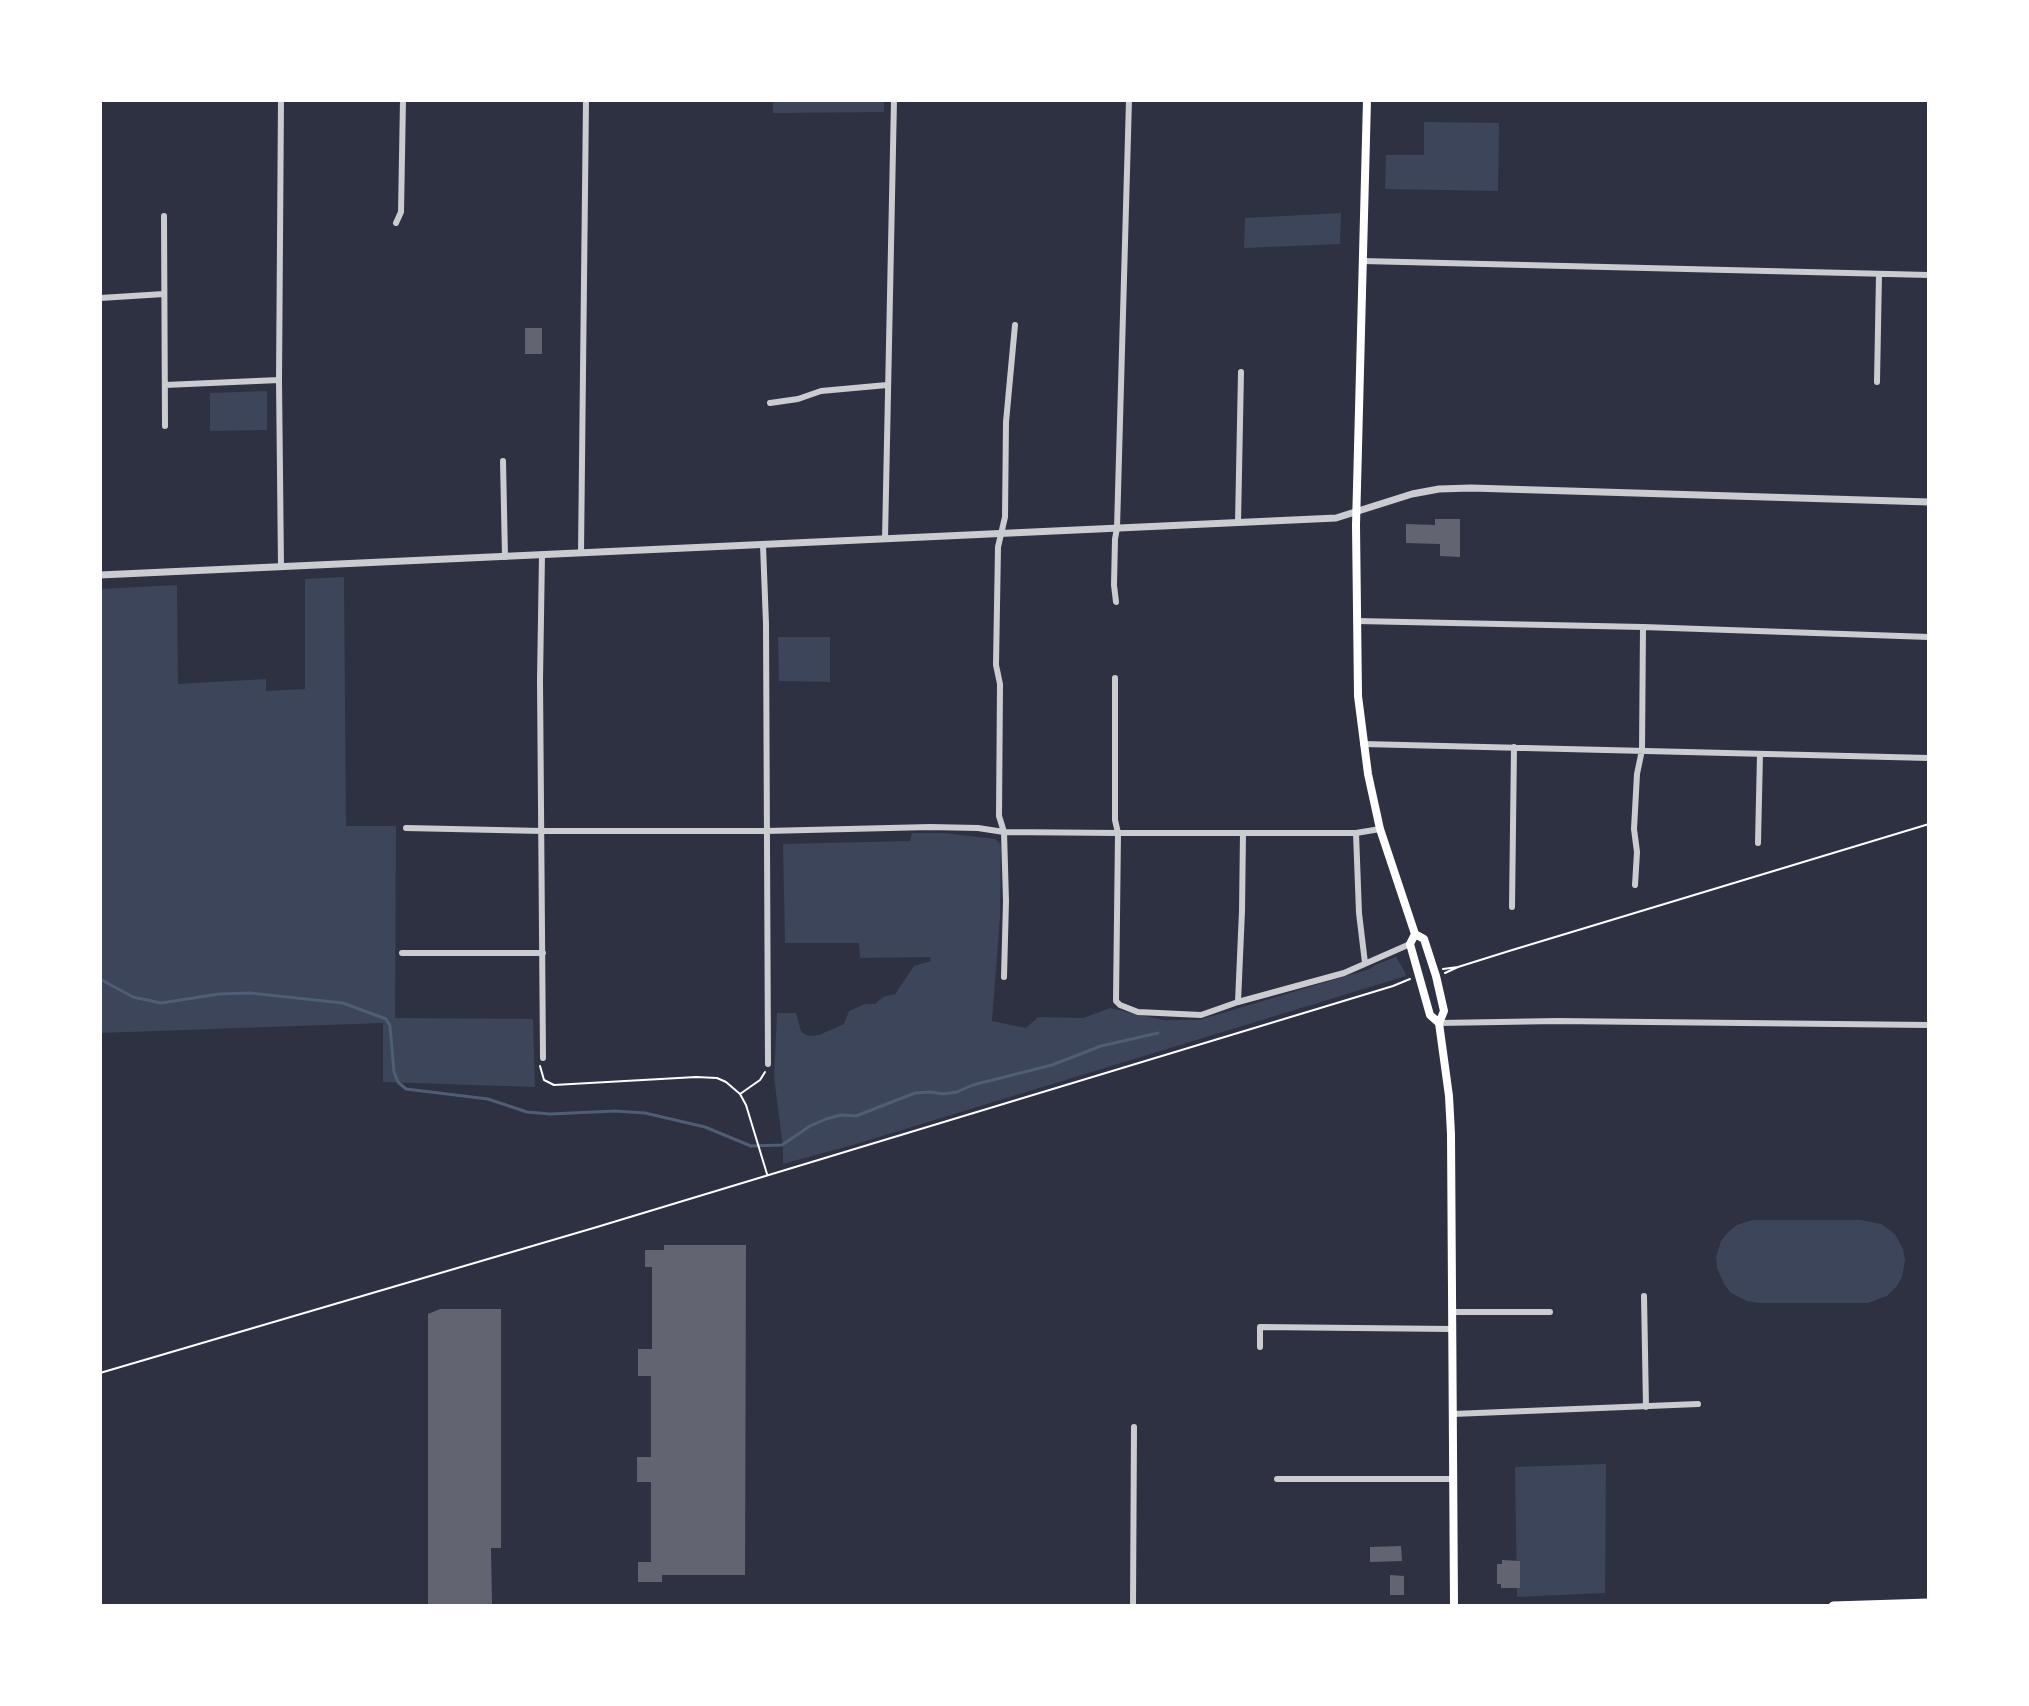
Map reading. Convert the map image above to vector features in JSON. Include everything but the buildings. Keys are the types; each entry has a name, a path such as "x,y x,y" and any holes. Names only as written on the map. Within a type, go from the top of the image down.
{"main road":[{"path":"1367,100 1357,512 1358,696 1363,744 1380,829 1415,934 1424,939 1444,1011 1439,1023 1450,1119 1454,1606"},
{"path":"1415,934 1410,944 1430,1015 1439,1023"},
{"path":"1833,1606 1929,1603"}],"street":[{"path":"281,100 281,567"},
{"path":"396,223 401,212 403,100"},
{"path":"581,553 586,100"},
{"path":"885,539 894,100"},
{"path":"1116,602 1115,539 1129,100"},
{"path":"164,216 165,426"},
{"path":"1363,261 1929,275"},
{"path":"1877,382 1879,274"},
{"path":"100,298 164,294"},
{"path":"1004,977 1006,901 1004,832 999,816 1000,684 996,665 998,547 1005,517 1006,422 1015,325"},
{"path":"1238,523 1241,372"},
{"path":"165,385 279,380"},
{"path":"770,403 798,399 821,391 887,385"},
{"path":"503,461 505,557"},
{"path":"100,575 1336,518 1421,491 1471,488 1929,502"},
{"path":"763,545 768,1064"},
{"path":"542,555 543,1058"},
{"path":"1357,621 1929,637"},
{"path":"1635,885 1635,802 1642,750 1643,627"},
{"path":"1115,678 1115,820 1118,833 1116,1001 1138,1012 1201,1015 1344,973 1410,944"},
{"path":"1363,744 1929,758"},
{"path":"1512,907 1514,747"},
{"path":"1758,843 1760,754"},
{"path":"406,828 766,831 930,827 1004,832 1118,833 1356,833 1380,829"},
{"path":"1238,1002 1243,833"},
{"path":"1356,833 1359,913 1365,963"},
{"path":"402,953 543,953"},
{"path":"1439,1023 1557,1021 1929,1025"},
{"path":"1644,1296 1646,1407"},
{"path":"1452,1312 1550,1312"},
{"path":"1260,1347 1260,1327 1452,1329"},
{"path":"1453,1414 1698,1404"},
{"path":"1133,1606 1134,1427"},
{"path":"1277,1479 1453,1479"}],"path":[{"path":"1443,969 1929,824"},
{"path":"1444,974 1458,967"},
{"path":"100,1373 597,1227 1411,978"},
{"path":"1401,983 1412,983"},
{"path":"543,1058 540,1067 542,1076 554,1085 709,1076 726,1082 740,1094 746,1105 767,1175"},
{"path":"740,1094 764,1076 768,1064"}],"shaded area":[{"path":"773,100 884,100 884,112 773,113"},
{"path":"1424,122 1499,123 1498,191 1385,189 1386,155 1424,155"},
{"path":"1341,213 1340,244 1244,248 1245,218"},
{"path":"267,391 267,430 210,431 210,393"},
{"path":"344,577 346,826 396,826 395,1018 533,1019 535,1087 383,1082 383,1023 100,1033 100,589 177,585 178,684 266,679 266,691 305,689 305,579"},
{"path":"778,637 830,637 830,682 779,681"},
{"path":"912,833 995,839 1001,846 1000,917 992,1021 1026,1028 1038,1017 1083,1018 1110,1008 1163,1020 1199,1020 1370,969 1396,957 1406,976 783,1164 774,1077 777,1013 796,1013 804,1034 819,1035 844,1024 849,1011 865,1004 875,1004 883,997 895,994 914,966 931,961 930,957 860,958 859,943 785,943 783,844 910,841"},
{"path":"1752,1220 1861,1220 1881,1224 1895,1234 1903,1249 1902,1277 1887,1296 1868,1303 1747,1301 1731,1293 1724,1284 1716,1257 1721,1241 1728,1232"},
{"path":"1606,1464 1605,1593 1517,1597 1515,1467"}],"waterway":[{"path":"100,979 133,997 161,1003 219,994 250,993 343,1003 386,1019 390,1026 394,1072 398,1082 406,1089 488,1099 527,1112 645,1113 705,1127 751,1146 782,1145 826,1119 841,1115 856,1116 915,1093 957,1092 1052,1065 1101,1046 1158,1033"}]}
